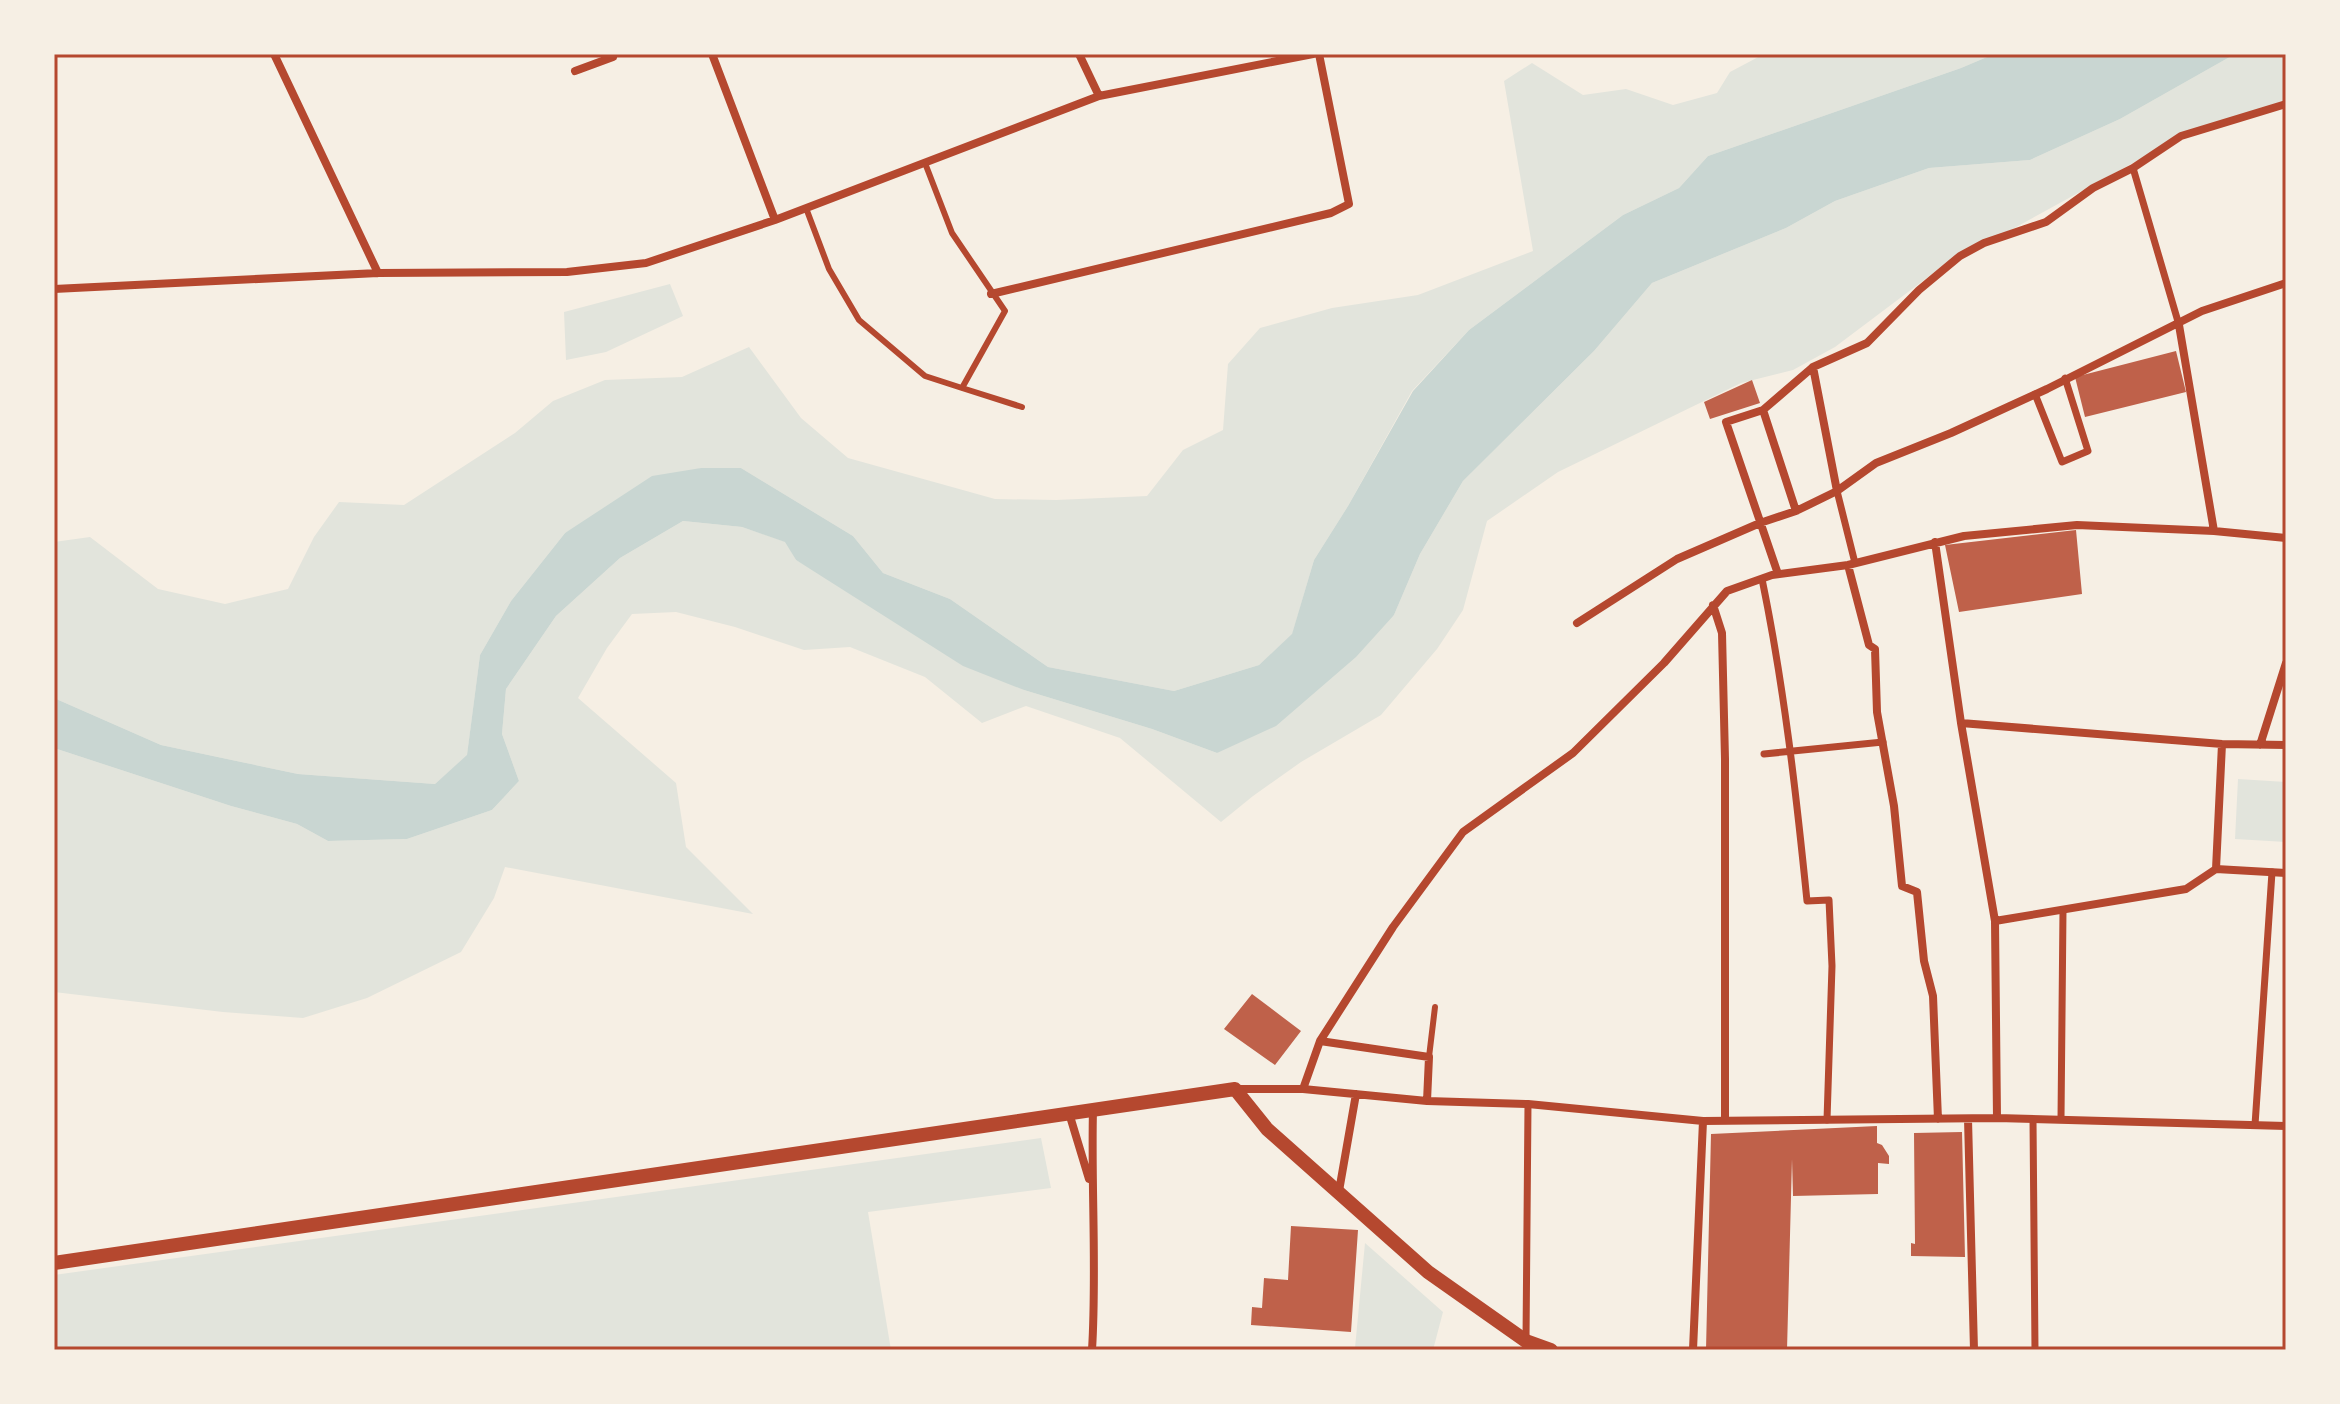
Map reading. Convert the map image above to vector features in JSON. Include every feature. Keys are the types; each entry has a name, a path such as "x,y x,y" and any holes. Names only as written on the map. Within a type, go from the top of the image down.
{"street":[{"path":"274,54 378,273"},
{"path":"712,54 775,220"},
{"path":"1079,54 1099,96"},
{"path":"54,289 378,273 567,272 646,263 775,220 1099,96 1316,54 1349,204 1331,213 991,294"},
{"path":"575,71 615,55"},
{"path":"1778,574 1726,422 1763,410 1813,367 1867,343 1919,290 1960,256 1984,243 2046,222 2093,188 2133,168 2181,136 2286,104"},
{"path":"2133,168 2179,325 2214,531"},
{"path":"1577,623 1677,559 1796,511 1837,491 1876,463 2035,394 2202,311 2286,283"},
{"path":"1813,367 1869,645 1875,649 1877,712 1894,806 1902,886 1917,892 1924,961 1933,996 1938,1119"},
{"path":"2035,394 2062,462 2088,451 2065,378"},
{"path":"1763,410 1796,511"},
{"path":"1303,1089 1320,1041 1393,927 1463,832 1573,753 1664,663 1727,591 1778,574 1852,564 1964,536 2077,525 2214,531 2286,538"},
{"path":"1935,542 1961,723 1995,921 1997,1118"},
{"path":"1762,579 1792,751 1807,901 1829,900 1832,966 1827,1120"},
{"path":"1713,605 1722,633 1728,758 1725,1121"},
{"path":"2260,745 2286,663"},
{"path":"1961,723 2222,744 2286,745"},
{"path":"1764,754 1883,742"},
{"path":"2216,869 2222,744"},
{"path":"1995,921 2186,889 2216,869 2286,873"},
{"path":"2255,1125 2272,872"},
{"path":"2061,1119 2063,910"},
{"path":"1320,1041 1429,1057 1427,1101"},
{"path":"54,1263 1235,1089 1303,1089 1427,1101 1528,1104 1703,1121 1997,1118 2286,1126"},
{"path":"1235,1089 1267,1129 1428,1272 1526,1341 1551,1350"},
{"path":"1339,1191 1356,1094"},
{"path":"1526,1341 1528,1104"},
{"path":"1092,1350 1093,1109"},
{"path":"1069,1113 1091,1188"},
{"path":"1968,1119 1974,1350"},
{"path":"2033,1119 2035,1350"},
{"path":"1693,1350 1703,1121"}],"lane":[{"path":"925,163 952,233 1005,311 962,388"},
{"path":"806,208 829,269 859,320 925,376 1022,407"},
{"path":"1429,1057 1435,1007"}],"shaded area":[{"path":"1764,54 1994,54 1708,156 1679,188 1623,215 1469,330 1412,391 1314,560 1292,635 1259,665 1174,691 1048,667 950,599 883,573 853,536 741,468 701,468 565,533 511,601 480,655 467,756 435,784 298,774 161,745 54,698 54,542 90,537 158,589 225,604 288,589 314,537 339,502 404,505 515,433 553,401 605,380 682,377 749,347 801,418 848,458 995,499 1147,496 1183,450 1223,430 1228,364 1260,328 1332,308 1418,295 1533,251 1504,81 1532,63 1583,95 1626,89 1673,105 1717,93 1730,72"},
{"path":"1994,54 2235,54 2120,119 2030,160 1929,168 1835,201 1786,228 1652,283 1594,351 1463,481 1420,554 1394,615 1356,657 1276,726 1217,753 1152,729 1024,690 963,666 796,560 785,542 742,527 683,521 620,558 556,616 506,689 502,734 519,781 492,810 407,839 328,841 297,824 231,806 54,748 54,698 161,745 298,774 435,784 467,755 480,655 511,601 565,533 652,476 701,468 741,468 853,536 883,573 950,599 1048,667 1174,691 1259,665 1292,634 1314,560 1413,391 1469,330 1623,215 1679,188 1708,156"},
{"path":"2235,54 2286,54 2286,106 2180,137 1936,271 1835,347 1793,370 1741,383 1558,472 1487,521 1463,610 1437,649 1381,715 1301,762 1221,822 1120,738 1026,706 982,723 925,677 850,647 804,650 735,627 676,612 632,614 607,648 578,698 676,783 686,847 753,914 505,867 494,898 461,952 367,998 303,1018 54,992 54,748 231,806 297,824 328,841 407,839 492,810 519,781 502,734 506,689 556,616 620,558 683,521 742,527 786,542 796,560 1024,690 1152,729 1217,753 1394,615 1420,554 1463,481 1594,351 1652,283 1786,228 1835,201 1929,168 2030,160 2120,119"},
{"path":"670,284 683,316 606,352 566,360 564,312"},
{"path":"2238,779 2286,782 2286,842 2235,839"},
{"path":"1041,1138 1051,1188 868,1212 891,1350 54,1350 54,1275"},
{"path":"1365,1243 1443,1312 1433,1350 1355,1348"}],"building":[{"path":"2176,351 2186,392 2085,417 2075,377"},
{"path":"1752,380 1760,403 1710,419 1704,402"},
{"path":"2076,530 2082,594 1959,612 1945,545"},
{"path":"1252,994 1301,1031 1275,1065 1224,1029"},
{"path":"1877,1126 1877,1143 1889,1156 1889,1164 1878,1163 1878,1194 1793,1196 1792,1159 1787,1350 1706,1350 1711,1134"},
{"path":"1962,1132 1965,1257 1911,1256 1911,1243 1915,1244 1914,1133"},
{"path":"1291,1226 1358,1230 1351,1332 1251,1325 1252,1307 1262,1308 1264,1278 1288,1280"}]}
